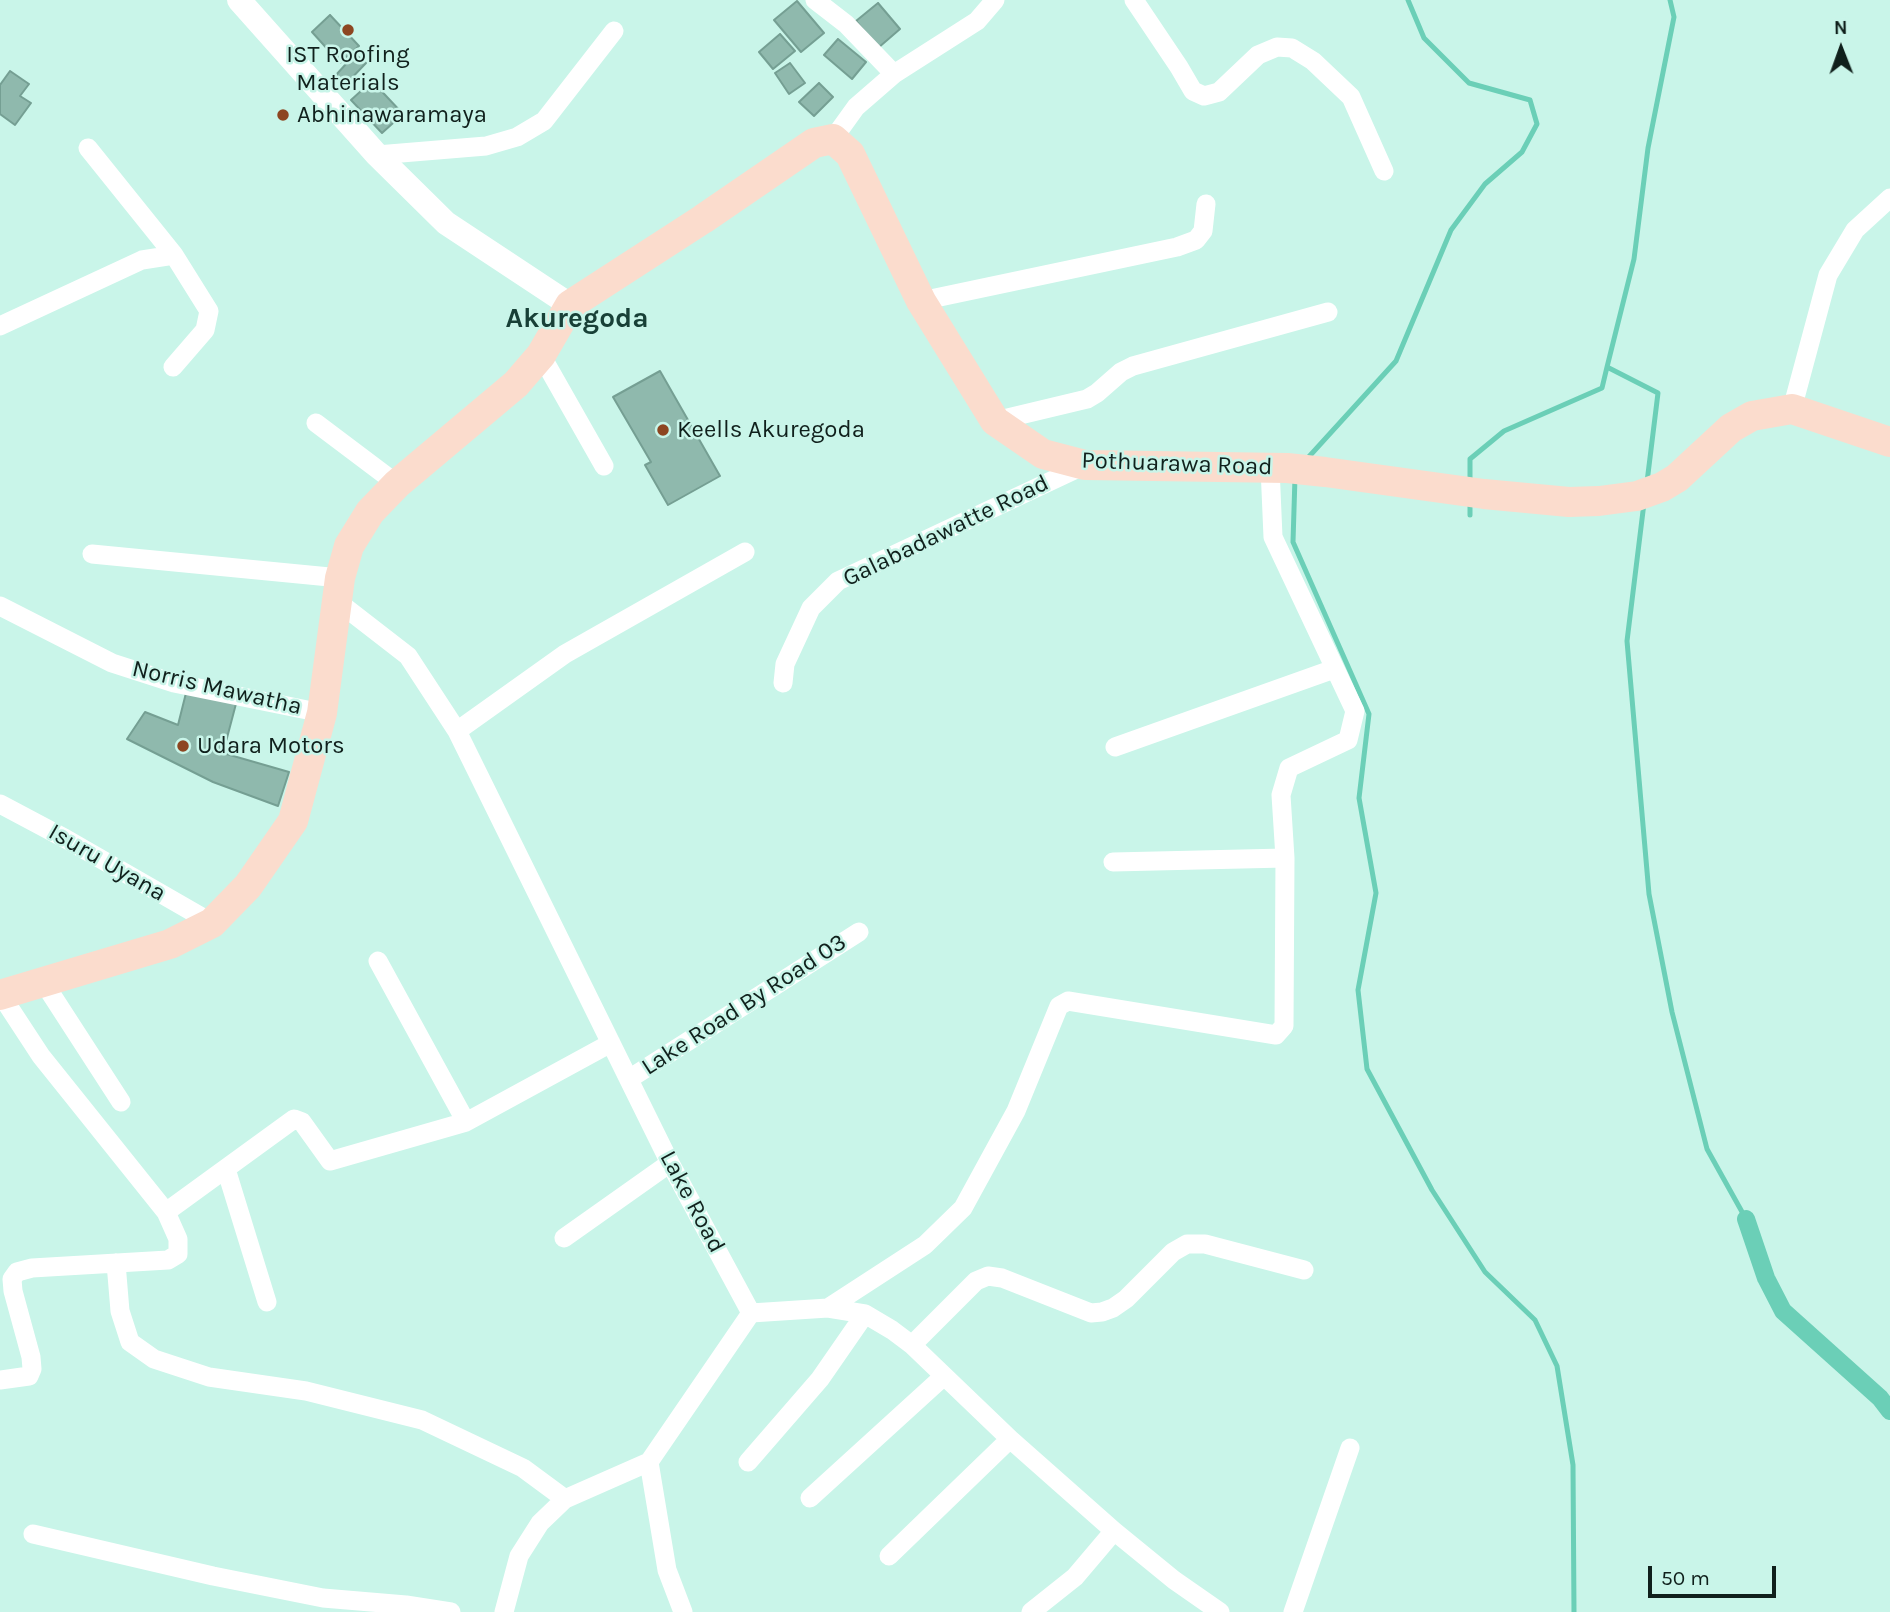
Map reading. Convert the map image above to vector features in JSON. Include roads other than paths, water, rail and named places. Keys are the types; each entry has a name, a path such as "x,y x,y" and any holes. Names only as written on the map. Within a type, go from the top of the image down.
{"main road":[{"name":"Pothuarawa Road","path":"833,139 850,154 921,301 995,421 1044,454 1084,465 1278,468 1325,472 1484,494 1569,502 1599,501 1649,491 1677,478 1731,428 1752,416 1792,409 1890,442"},
{"path":"0,995 170,944 212,923 248,886 293,821 322,713 338,589 349,545 370,512 397,484 516,384 541,355 570,305 814,143 833,139"}],"street":[{"path":"239,0 377,155 446,223 570,305"},
{"path":"815,0 846,24 894,74"},
{"path":"833,139 856,107 894,74 977,21 995,0"},
{"path":"1134,0 1194,91 1204,96 1219,92 1258,55 1277,47 1292,48 1313,61 1351,97 1384,171"},
{"path":"377,155 486,146 517,137 544,121 614,31"},
{"path":"88,148 174,255 209,311 205,330 173,368"},
{"path":"1792,409 1828,275 1855,230 1890,198"},
{"path":"921,301 1177,247 1196,240 1203,231 1206,204"},
{"path":"0,326 142,260 174,255"},
{"path":"995,421 1087,399 1121,372 1133,366 1328,312"},
{"path":"541,355 604,466"},
{"path":"316,423 397,484"},
{"name":"Galabadawatte Road","path":"783,683 785,664 811,608 838,581 1084,465"},
{"path":"828,1308 925,1245 964,1208 1016,1111 1059,1006 1068,1002 1276,1035 1283,1026 1285,858 1282,795 1289,768 1348,740 1355,711 1273,537 1278,468"},
{"path":"457,731 565,654 744,552"},
{"path":"92,555 338,589"},
{"name":"Lake Road","path":"338,589 408,656 457,731 670,1163 751,1313"},
{"name":"Norris Mawatha","path":"0,606 112,663 174,683 322,713"},
{"path":"1115,747 1334,669"},
{"name":"Isuru Uyana","path":"0,804 212,923"},
{"path":"1113,862 1285,858"},
{"name":"Lake Road By Road 03","path":"629,1079 859,932"},
{"path":"378,961 466,1122"},
{"path":"44,983 121,1102"},
{"path":"0,995 41,1056 166,1212 178,1239 178,1254 169,1260 32,1268 18,1272 12,1279 13,1292 32,1369 29,1376 0,1380"},
{"path":"166,1212 294,1119 302,1122 330,1161 466,1122 611,1043"},
{"path":"564,1238 670,1163"},
{"path":"226,1169 267,1302"},
{"path":"912,1345 976,1281 988,1276 1002,1278 1091,1313 1113,1308 1126,1299 1173,1252 1187,1244 1205,1244 1304,1270"},
{"path":"116,1263 120,1311 130,1342 154,1359 209,1377 306,1391 422,1420 523,1468 565,1499"},
{"path":"504,1612 519,1556 540,1523 565,1499 649,1462 751,1313 828,1308 865,1314 912,1345 1010,1439 1114,1531 1174,1580 1220,1612"},
{"path":"748,1462 820,1379 865,1314"},
{"path":"810,1498 944,1376"},
{"path":"889,1556 1010,1439"},
{"path":"1293,1612 1350,1448"},
{"path":"649,1462 667,1570 683,1612"},
{"path":"1031,1612 1075,1577 1114,1531"},
{"path":"33,1534 213,1576 323,1598 451,1612"}],"waterway":[{"path":"1305,461 1396,361 1451,230 1485,184 1522,152 1537,124 1530,100 1469,83 1424,38 1408,0"},
{"path":"1647,482 1658,393 1607,367 1634,259 1648,148 1674,17 1670,0"},
{"path":"1470,484 1470,459 1504,431 1602,388 1607,367"},
{"path":"1295,477 1293,542 1369,714 1359,798 1376,893 1358,990 1367,1069 1432,1190 1485,1272 1535,1320 1557,1366 1573,1465 1574,1612"},
{"path":"1470,501 1470,515"},
{"path":"1644,503 1627,641 1649,894 1672,1012 1707,1149 1746,1219"},
{"path":"1746,1219 1766,1278 1783,1311 1880,1398 1890,1411"}],"place":[{"name":"IST Roofing Materials","path":"348,30"},
{"name":"Abhinawaramaya","path":"283,115"},
{"name":"Keells Akuregoda","path":"663,430"},
{"name":"Udara Motors","path":"183,746"}],"district":[{"name":"Akuregoda","path":"577,319"}]}
